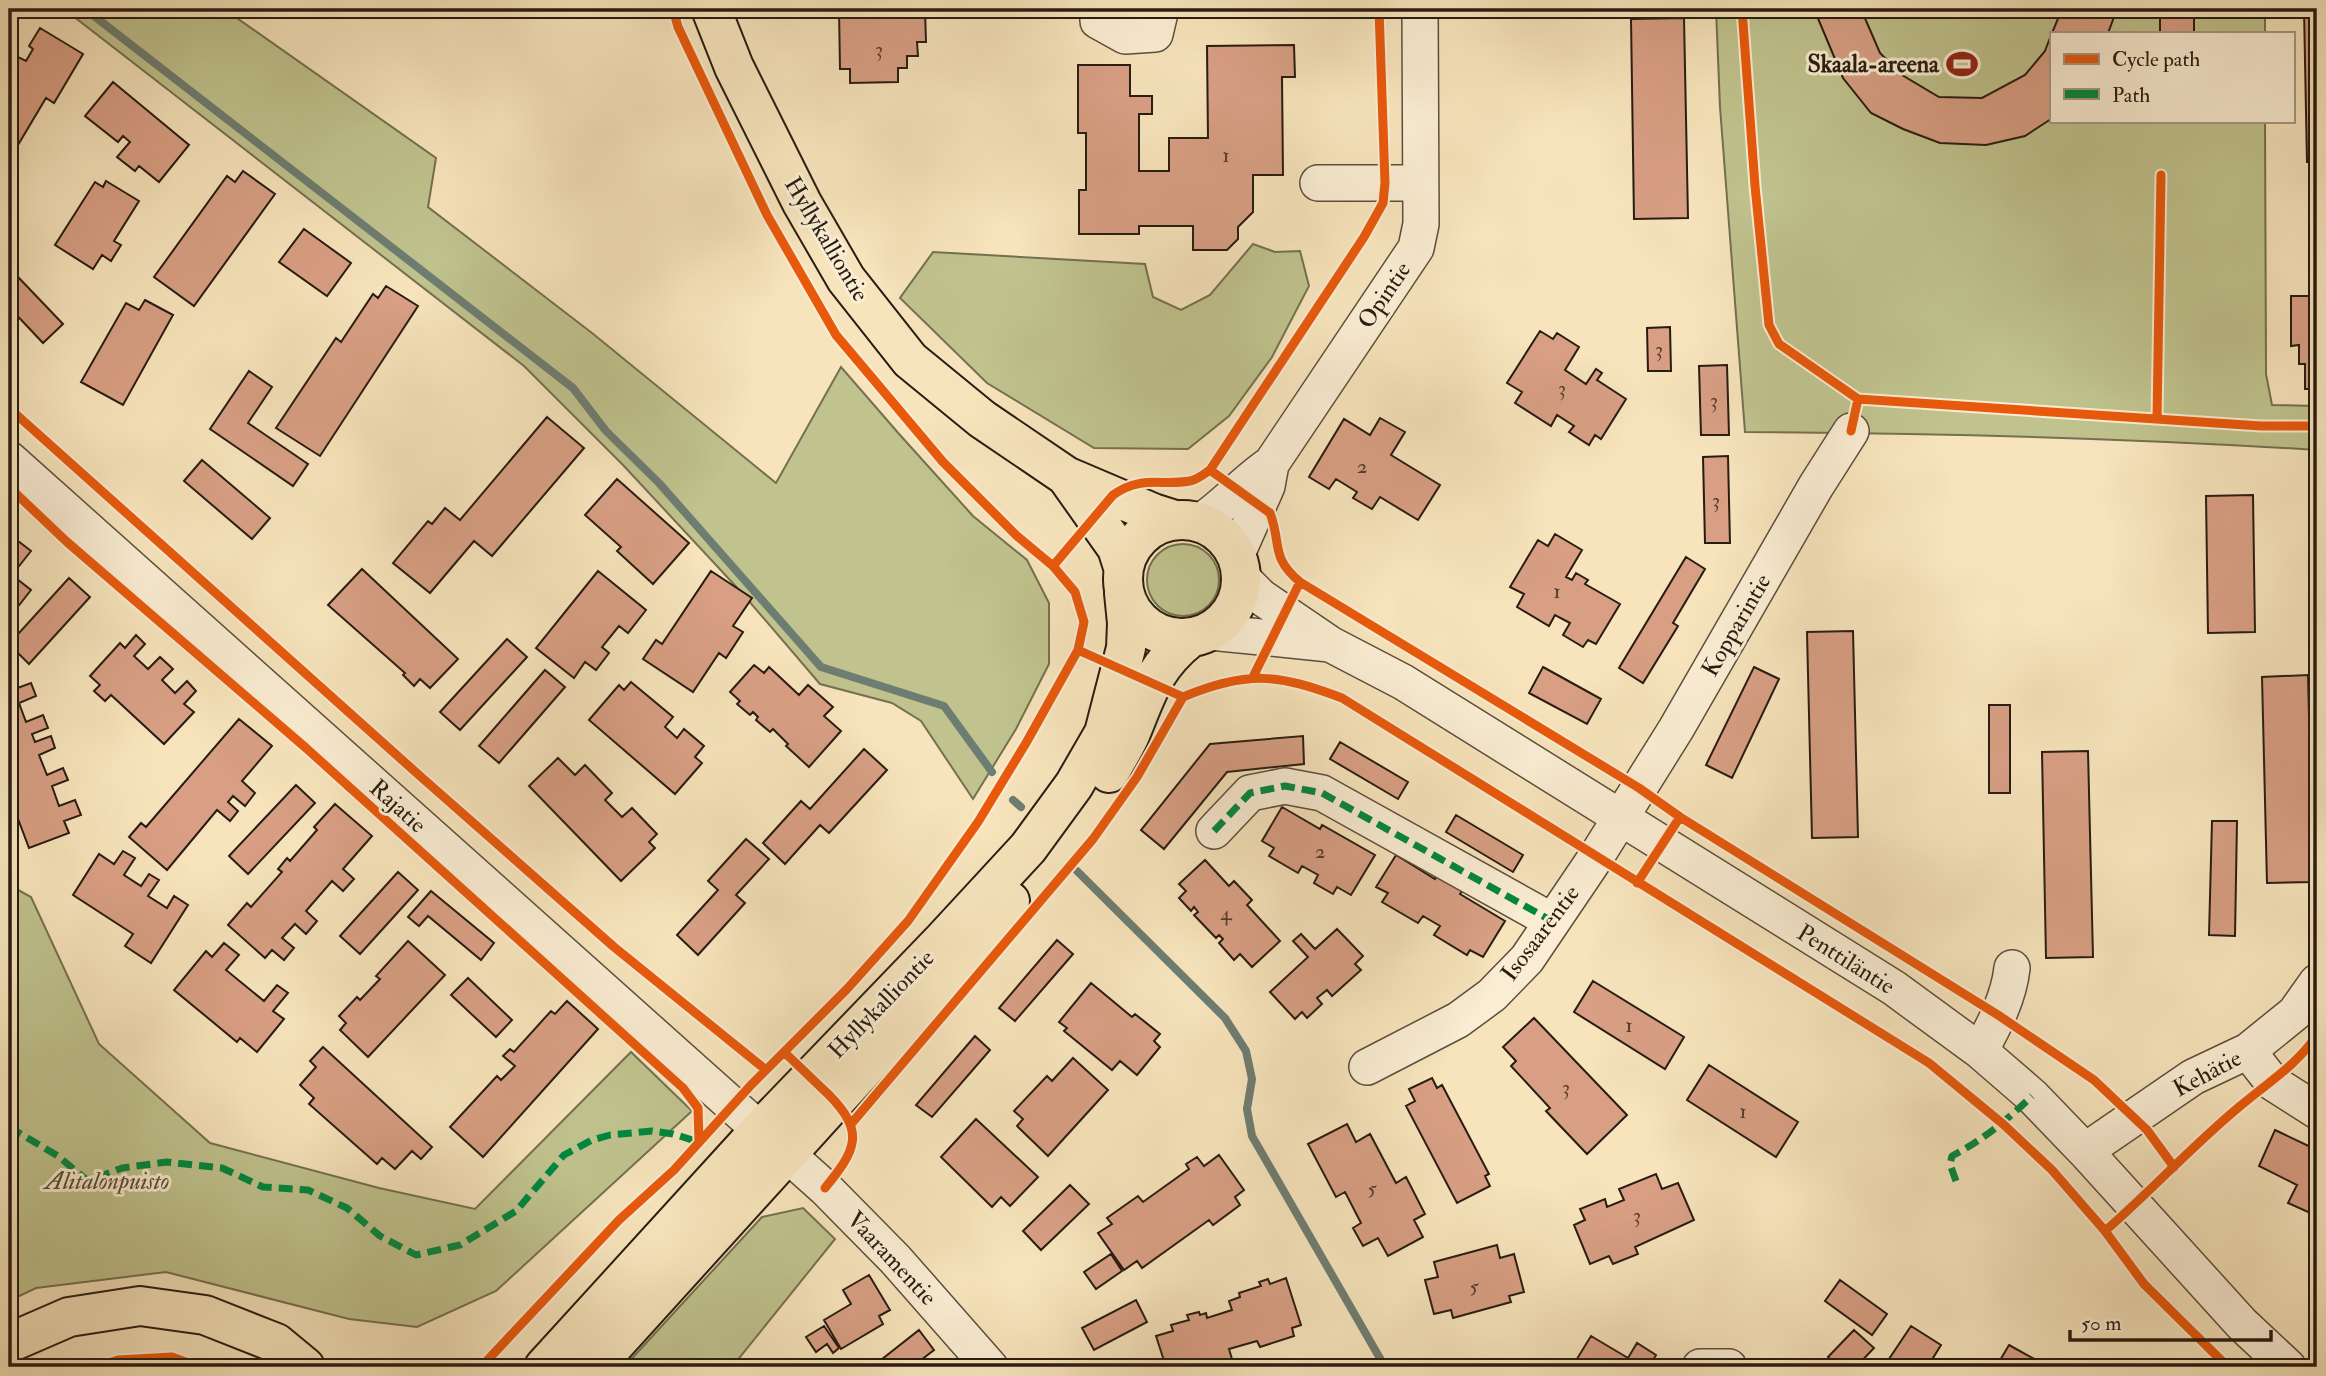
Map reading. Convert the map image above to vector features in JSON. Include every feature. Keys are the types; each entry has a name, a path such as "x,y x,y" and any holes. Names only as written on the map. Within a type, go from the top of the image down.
{"main road":[{"name":"Hyllykalliontie","path":"712,9 734,67 802,203 846,279 910,360 982,419 1066,476 1153,513 1188,521"},
{"name":"Hyllykalliontie","path":"544,1367 760,1130 934,950 1028,848 1074,785 1104,733 1126,649 1126,623 1124,580 1112,540 1066,476"},
{"path":"1188,521 1222,534 1240,566 1239,600 1228,619 1200,636 1168,637 1148,628 1132,613 1124,580 1133,545 1152,528 1188,521"},
{"name":"Hyllykalliontie","path":"594,1367 963,960 1101,787 1129,738 1146,695 1164,662 1200,636"},
{"path":"9,1343 69,1317 140,1306 205,1315 276,1343 305,1367"}],"street":[{"path":"1098,9 1098,21 1125,36 1155,34 1159,17"},
{"name":"Opintie","path":"1188,521 1219,510 1250,478 1271,464 1416,248 1421,224 1420,9"},
{"path":"1318,183 1420,183"},
{"name":"Kopparintie","path":"1620,818 1676,729 1809,498 1851,431"},
{"name":"Rajatie","path":"9,458 788,1155"},
{"path":"1240,566 1267,486 1271,464"},
{"name":"Penttiläntie","path":"1240,566 1261,597 1330,643 1403,682 1894,988 1980,1051 2032,1096 2242,1324 2288,1367"},
{"name":"Penttiläntie","path":"1200,636 1330,643"},
{"path":"1214,831 1250,793 1285,786 1322,793 1552,922"},
{"name":"Isosaarentie","path":"1367,1067 1458,1020 1492,995 1528,959 1620,818"},
{"path":"1980,1051 1994,1026 2011,979 2012,968"},
{"name":"Kehätie","path":"2085,1151 2193,1077 2248,1051 2295,1013 2317,982"},
{"path":"2248,1051 2273,1083 2317,1111"},
{"name":"Vaaramentie","path":"788,1155 825,1188 895,1259 990,1367"},
{"path":"1700,1367 1729,1367"}],"green space":[{"path":"64,9 224,9 436,158 428,207 592,333 776,483 841,367 973,516 1027,560 1049,603 1049,664 1016,729 973,799 921,721 892,703 820,684 742,593 623,465 524,366"},
{"path":"1716,9 2265,9 2265,32 2050,32 2050,122 2265,122 2266,374 2272,405 2317,406 2317,450 2031,437 1745,432 1720,107"},
{"path":"1253,244 1275,252 1300,251 1309,286 1272,357 1229,416 1188,449 1094,448 987,383 900,298 933,252 1145,264 1153,297 1181,310 1210,295"},
{"path":"1183,544 1203,550 1213,560 1219,580 1213,600 1203,610 1183,616 1163,610 1153,600 1147,580 1153,560 1163,550"},
{"name":"Alitalonpuisto","path":"9,885 31,897 99,1044 210,1143 379,1188 475,1209 631,1052 692,1111 496,1291 417,1327 349,1319 166,1272 36,1288 9,1301"},
{"path":"803,1208 835,1239 732,1367 624,1367 762,1217"}],"building":[{"path":"839,9 925,9 926,42 917,42 918,56 907,56 907,68 898,68 898,82 850,83 850,69 840,69"},
{"path":"1035,9 1067,9 1067,17 1035,17"},
{"path":"1814,9 1861,9 1880,53 1902,75 1939,97 1982,98 2025,75 2045,51 2050,38 2050,120 2025,136 1986,145 1940,143 1871,113 1843,78"},
{"path":"2062,9 2117,9 2108,32 2052,32"},
{"path":"2160,9 2194,9 2194,32 2160,32"},
{"path":"2304,9 2317,9 2317,162 2307,162"},
{"path":"1684,18 1688,218 1634,219 1631,19"},
{"path":"40,28 83,54 54,103 46,98 9,160 9,72 18,57 26,61 33,49 29,46"},
{"path":"1294,45 1295,77 1282,77 1283,175 1253,175 1253,212 1238,227 1238,239 1227,250 1193,250 1193,226 1139,226 1139,234 1079,234 1079,190 1086,190 1086,133 1078,133 1078,65 1130,65 1130,96 1152,96 1152,114 1139,114 1139,171 1169,171 1169,138 1208,138 1207,46"},
{"path":"113,82 189,145 159,182 139,166 135,171 117,157 130,142 123,136 118,142 85,116"},
{"path":"243,171 275,194 194,306 154,277 227,176 235,182"},
{"path":"106,181 139,201 114,241 121,245 111,261 102,255 93,269 55,245 95,182 103,187"},
{"path":"2310,189 2317,189 2317,389 2305,389 2305,364 2299,364 2299,345 2291,346 2291,296 2311,296"},
{"path":"304,229 351,263 327,296 279,262"},
{"path":"19,278 63,324 43,343 9,307 9,288"},
{"path":"386,286 418,306 320,456 276,428 336,338 341,342 373,294 378,298"},
{"path":"145,300 173,315 123,405 81,382 126,303 139,310"},
{"path":"1670,327 1671,371 1648,371 1647,328"},
{"path":"1540,331 1553,339 1557,333 1579,347 1565,370 1586,384 1596,369 1602,373 1597,380 1626,399 1601,439 1595,435 1589,445 1569,432 1574,426 1557,415 1551,426 1515,403 1522,392 1507,383"},
{"path":"1727,365 1729,435 1701,435 1699,366"},
{"path":"249,371 272,387 248,423 308,464 293,486 210,429"},
{"path":"547,417 584,448 492,556 474,541 430,593 393,563 428,521 432,524 445,508 460,520"},
{"path":"1380,418 1405,432 1391,455 1440,485 1418,520 1380,497 1372,509 1353,498 1357,492 1336,479 1329,489 1309,477 1344,419 1370,435"},
{"path":"1728,456 1730,543 1705,543 1703,457"},
{"path":"202,460 270,518 252,539 184,481"},
{"path":"617,479 689,543 653,584 617,551 621,547 585,515"},
{"path":"2253,495 2255,632 2208,633 2206,496"},
{"path":"9,534 31,551 12,575 31,590 9,618"},
{"path":"1555,534 1582,550 1566,577 1572,580 1576,573 1588,580 1585,584 1620,604 1596,644 1588,640 1583,647 1563,635 1570,623 1555,615 1549,626 1517,607 1524,594 1510,587 1538,540 1548,546"},
{"path":"1686,557 1705,569 1673,623 1678,626 1643,683 1619,668"},
{"path":"362,569 458,659 430,688 420,679 414,686 403,675 405,673 328,605"},
{"path":"598,571 646,610 628,633 619,626 602,647 609,653 596,670 585,662 574,678 536,648"},
{"path":"711,571 752,598 733,626 743,632 726,658 719,653 693,692 643,659 656,640 662,644"},
{"path":"2314,575 2317,575 2317,631 2315,631"},
{"path":"69,578 90,597 29,664 9,644"},
{"path":"1853,631 1858,837 1812,838 1807,632"},
{"path":"136,635 145,644 134,656 148,669 160,657 173,669 162,680 175,693 187,681 196,691 184,704 194,712 164,744 111,695 105,701 94,691 100,685 90,676 120,643 125,648"},
{"path":"507,639 527,657 460,730 440,712"},
{"path":"754,665 764,673 769,667 799,695 808,685 833,707 824,716 841,731 809,767 786,746 788,744 773,729 770,732 756,720 758,717 753,712 750,715 737,704 740,701 730,692"},
{"path":"1543,667 1601,699 1587,724 1529,693"},
{"path":"1754,667 1779,679 1732,778 1706,765"},
{"path":"545,670 565,687 499,763 479,746"},
{"path":"2308,675 2313,882 2267,883 2262,677"},
{"path":"12,682 15,689 31,683 36,696 19,703 26,722 43,715 48,728 32,734 35,742 51,736 55,748 39,755 47,775 63,768 68,780 52,786 59,806 75,800 81,815 64,821 69,833 29,848 9,795 9,683"},
{"path":"631,682 673,717 665,727 677,738 684,729 704,746 695,757 702,763 675,794 589,720 619,685 624,690"},
{"path":"1989,705 2010,705 2010,793 1989,793"},
{"path":"239,719 272,746 242,781 255,793 245,806 233,796 228,802 238,811 230,821 217,810 167,870 129,837 141,823 146,827"},
{"path":"1303,736 1304,764 1227,772 1164,849 1141,830 1210,744"},
{"path":"1340,742 1408,782 1398,799 1330,759"},
{"path":"864,749 887,770 829,833 820,825 785,864 763,843 801,801 810,809"},
{"path":"2088,751 2093,957 2046,958 2042,752"},
{"path":"558,758 575,775 585,765 612,793 605,800 622,817 632,808 657,834 649,842 655,848 621,881 529,786"},
{"path":"296,785 315,803 248,874 229,856"},
{"path":"335,804 372,836 343,869 354,879 343,891 332,881 306,911 317,921 306,934 295,924 282,938 294,948 284,960 272,950 265,958 228,925 247,903 251,907 282,872 278,869 287,858 290,861 317,830 314,827"},
{"path":"1282,807 1320,829 1322,825 1375,855 1351,895 1337,887 1333,894 1314,883 1318,875 1302,866 1298,873 1269,856 1274,848 1262,841"},
{"path":"1456,815 1523,855 1513,872 1446,832"},
{"path":"2212,821 2237,821 2235,936 2209,935"},
{"path":"746,839 769,859 736,895 745,903 698,955 677,935 718,890 708,881"},
{"path":"123,851 135,858 124,875 141,886 149,874 159,880 148,896 167,908 174,896 188,905 151,963 125,946 133,934 73,895 99,854 114,864"},
{"path":"1396,855 1435,879 1438,873 1464,888 1460,894 1505,921 1483,957 1470,950 1467,955 1434,935 1440,926 1423,916 1418,923 1382,902 1388,893 1376,887"},
{"path":"1205,860 1229,886 1234,881 1252,900 1247,905 1280,941 1252,967 1240,954 1234,960 1219,943 1223,939 1219,935 1216,938 1194,915 1198,912 1194,907 1191,911 1179,898 1186,891 1179,884"},
{"path":"398,872 418,890 360,954 340,936"},
{"path":"431,891 494,943 481,960 428,916 419,926 408,917"},
{"path":"1337,929 1363,956 1355,964 1361,970 1332,996 1327,990 1317,998 1322,1004 1307,1018 1302,1012 1295,1019 1270,992 1308,957 1293,941 1301,934 1315,949"},
{"path":"1057,940 1073,954 1015,1021 999,1008"},
{"path":"408,941 445,975 368,1057 340,1030 346,1023 339,1016 357,997 360,1000 380,979 376,976"},
{"path":"224,943 239,955 226,970 264,1001 277,985 288,993 273,1011 284,1019 257,1052 240,1038 237,1042 174,990 206,951 212,957"},
{"path":"468,978 512,1020 496,1037 451,995"},
{"path":"1593,981 1684,1037 1665,1069 1574,1012"},
{"path":"1091,983 1132,1017 1135,1014 1160,1034 1154,1041 1160,1047 1137,1075 1120,1061 1112,1070 1064,1031 1067,1028 1059,1022"},
{"path":"567,1001 598,1029 483,1157 450,1127 497,1076 501,1080 515,1066 503,1056 510,1049 514,1052 551,1011 555,1014"},
{"path":"1534,1018 1627,1115 1587,1154 1546,1111 1550,1108 1511,1066 1516,1061 1503,1047"},
{"path":"975,1036 990,1050 932,1117 916,1105"},
{"path":"323,1047 432,1147 421,1159 412,1151 395,1169 382,1158 377,1164 309,1104 314,1098 300,1085 316,1067 310,1061"},
{"path":"1073,1058 1108,1090 1048,1156 1017,1126 1023,1119 1014,1111 1047,1076 1052,1081"},
{"path":"1709,1065 1798,1122 1776,1157 1687,1100"},
{"path":"1432,1078 1437,1088 1442,1085 1489,1174 1485,1176 1490,1186 1457,1203 1406,1106 1415,1101 1409,1089"},
{"path":"976,1119 1038,1177 1010,1206 1001,1197 992,1207 941,1157"},
{"path":"1347,1124 1356,1142 1370,1134 1396,1183 1406,1177 1425,1214 1414,1220 1423,1237 1388,1256 1378,1238 1363,1246 1353,1228 1361,1223 1345,1192 1336,1197 1308,1144"},
{"path":"2275,1130 2317,1150 2317,1216 2288,1203 2297,1185 2259,1166"},
{"path":"1219,1155 1244,1190 1235,1197 1240,1205 1213,1225 1209,1220 1142,1268 1137,1261 1124,1270 1098,1233 1112,1224 1107,1218 1138,1196 1143,1202 1189,1169 1186,1164 1197,1157 1204,1166"},
{"path":"1656,1174 1662,1189 1678,1183 1694,1220 1635,1247 1638,1254 1613,1264 1609,1256 1590,1264 1574,1225 1585,1220 1580,1209 1605,1199 1607,1207 1624,1200 1619,1189"},
{"path":"1070,1185 1089,1204 1041,1250 1023,1231"},
{"path":"1497,1245 1500,1258 1514,1254 1524,1292 1509,1296 1511,1302 1453,1318 1451,1310 1434,1314 1425,1280 1438,1277 1434,1262"},
{"path":"1111,1254 1122,1271 1096,1289 1084,1272"},
{"path":"869,1275 890,1310 879,1316 883,1324 841,1349 824,1320 851,1304 843,1290"},
{"path":"1286,1278 1301,1325 1292,1328 1294,1336 1260,1347 1257,1341 1229,1349 1232,1359 1219,1363 1221,1367 1166,1367 1156,1336 1173,1331 1171,1325 1189,1320 1187,1315 1206,1313 1207,1318 1232,1310 1229,1301 1240,1297 1239,1293 1261,1286 1259,1282 1268,1279 1270,1284"},
{"path":"1840,1280 1887,1314 1872,1335 1825,1301"},
{"path":"1136,1300 1147,1322 1094,1350 1082,1328"},
{"path":"824,1326 839,1348 833,1353 827,1344 816,1352 806,1337"},
{"path":"1911,1326 1941,1345 1933,1358 1945,1365 1943,1367 1895,1367 1887,1362"},
{"path":"919,1330 934,1350 912,1367 872,1367"},
{"path":"1854,1330 1874,1348 1856,1367 1839,1367 1828,1357"},
{"path":"1591,1336 1628,1358 1637,1343 1656,1355 1649,1367 1572,1367"},
{"path":"2009,1345 2038,1361 2035,1367 1996,1367"}],"waterway":[{"path":"85,9 573,388 606,431 659,483 821,667 944,706 992,772"},
{"path":"1013,800 1021,807"},
{"path":"1077,871 1225,1018 1246,1051 1252,1079 1247,1109 1252,1136 1385,1367"}],"marked path":[{"path":"1214,831 1250,793 1285,786 1322,793 1552,921"},
{"path":"1956,1181 1950,1164 1952,1156 1994,1129 2032,1096"},
{"path":"9,1127 58,1156 88,1181 122,1168 167,1162 222,1168 263,1187 308,1190 347,1208 380,1236 416,1255 460,1245 516,1211 564,1155 592,1140 610,1135 652,1131 699,1142"}],"cycle path":[{"path":"481,1367 619,1220 674,1170 751,1085 847,989 908,921 978,822 1026,743 1078,650 1084,622 1075,592 1053,566 1017,536 943,462 836,335 767,215 678,27 673,9"},
{"path":"1053,566 1113,495 1142,483 1193,480 1210,470 1364,237 1383,203 1385,183 1379,9"},
{"path":"1742,9 1755,186 1769,325 1779,344 1858,399 1851,431"},
{"path":"2157,419 2161,175"},
{"path":"1858,399 2261,426 2317,426"},
{"path":"9,408 614,947 766,1070"},
{"path":"1210,470 1270,513 1280,558 1300,582 1639,788 1680,817 1637,883"},
{"path":"9,487 67,542 306,748 683,1088 698,1108 699,1142"},
{"path":"1253,677 1300,582"},
{"path":"1078,650 1183,697 1226,682 1263,678 1299,684 1342,698 1929,1063 2003,1124 2052,1170 2105,1231 2144,1284 2228,1367"},
{"path":"851,1124 1093,839 1137,777 1183,697"},
{"path":"1680,817 1998,1015 2094,1080 2147,1130 2174,1167"},
{"path":"2105,1231 2222,1122 2290,1065 2317,1035"},
{"path":"784,1052 840,1107 852,1130 850,1152 825,1188"},
{"path":"97,1367 118,1360 172,1357 199,1367"}],"place":[{"name":"Skaala-areena","path":"1962,64"}]}
